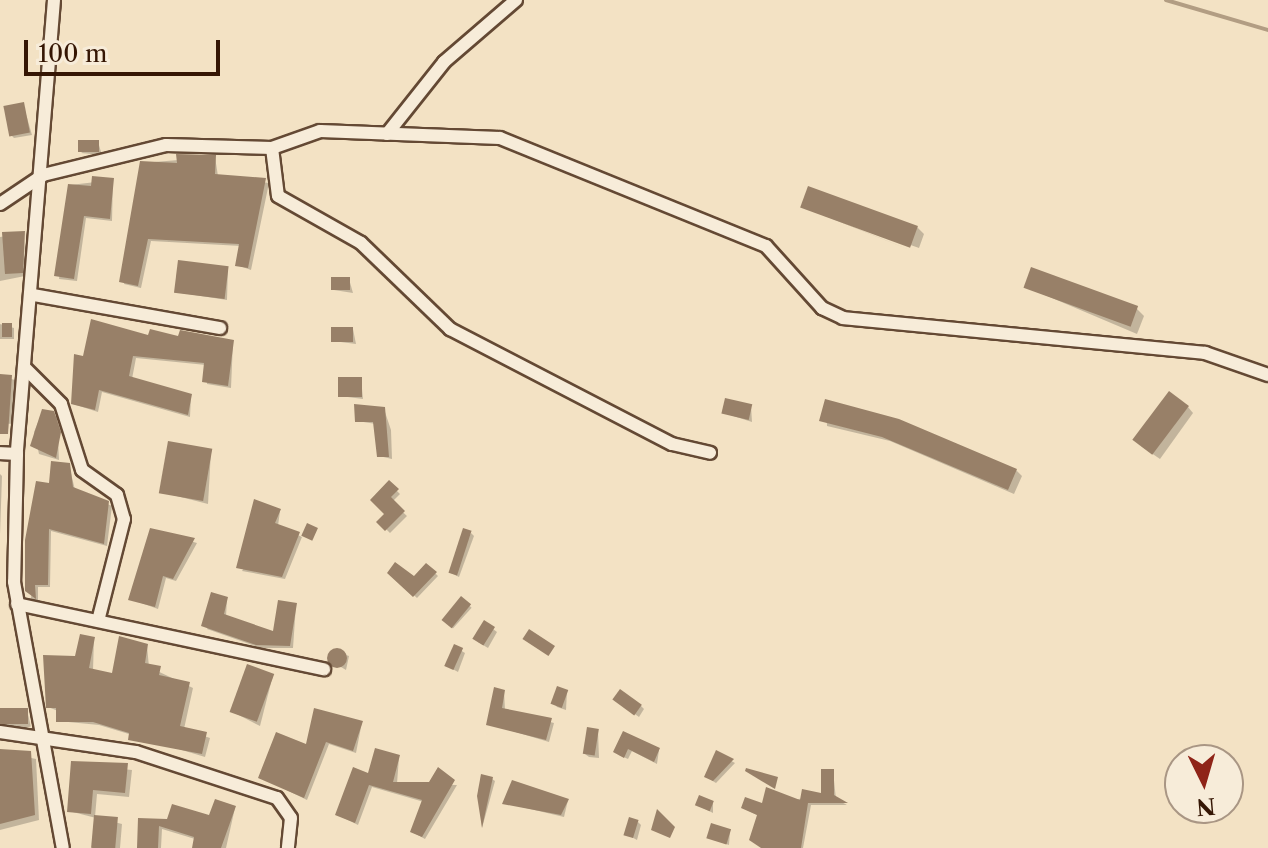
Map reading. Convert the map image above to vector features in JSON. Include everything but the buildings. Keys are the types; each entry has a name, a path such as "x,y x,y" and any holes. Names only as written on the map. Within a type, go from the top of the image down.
{"street":[{"path":"54,0 43,175 17,454 16,599 49,740 63,848"},
{"path":"387,134 444,62 516,0"},
{"path":"0,204 43,175 166,145 272,148 320,131 500,138 653,195 766,246 822,308 843,318 1205,353 1268,375"},
{"path":"272,148 271,174 284,202 361,243 450,329 672,444 710,453"},
{"path":"33,295 220,328"},
{"path":"25,368 61,404 82,470 117,495 124,519 98,621"},
{"path":"0,453 17,454"},
{"path":"0,594 98,621 324,669"},
{"path":"0,732 136,752 277,798 291,818 288,848"}],"waterway":[{"path":"1166,0 1268,30"}]}
